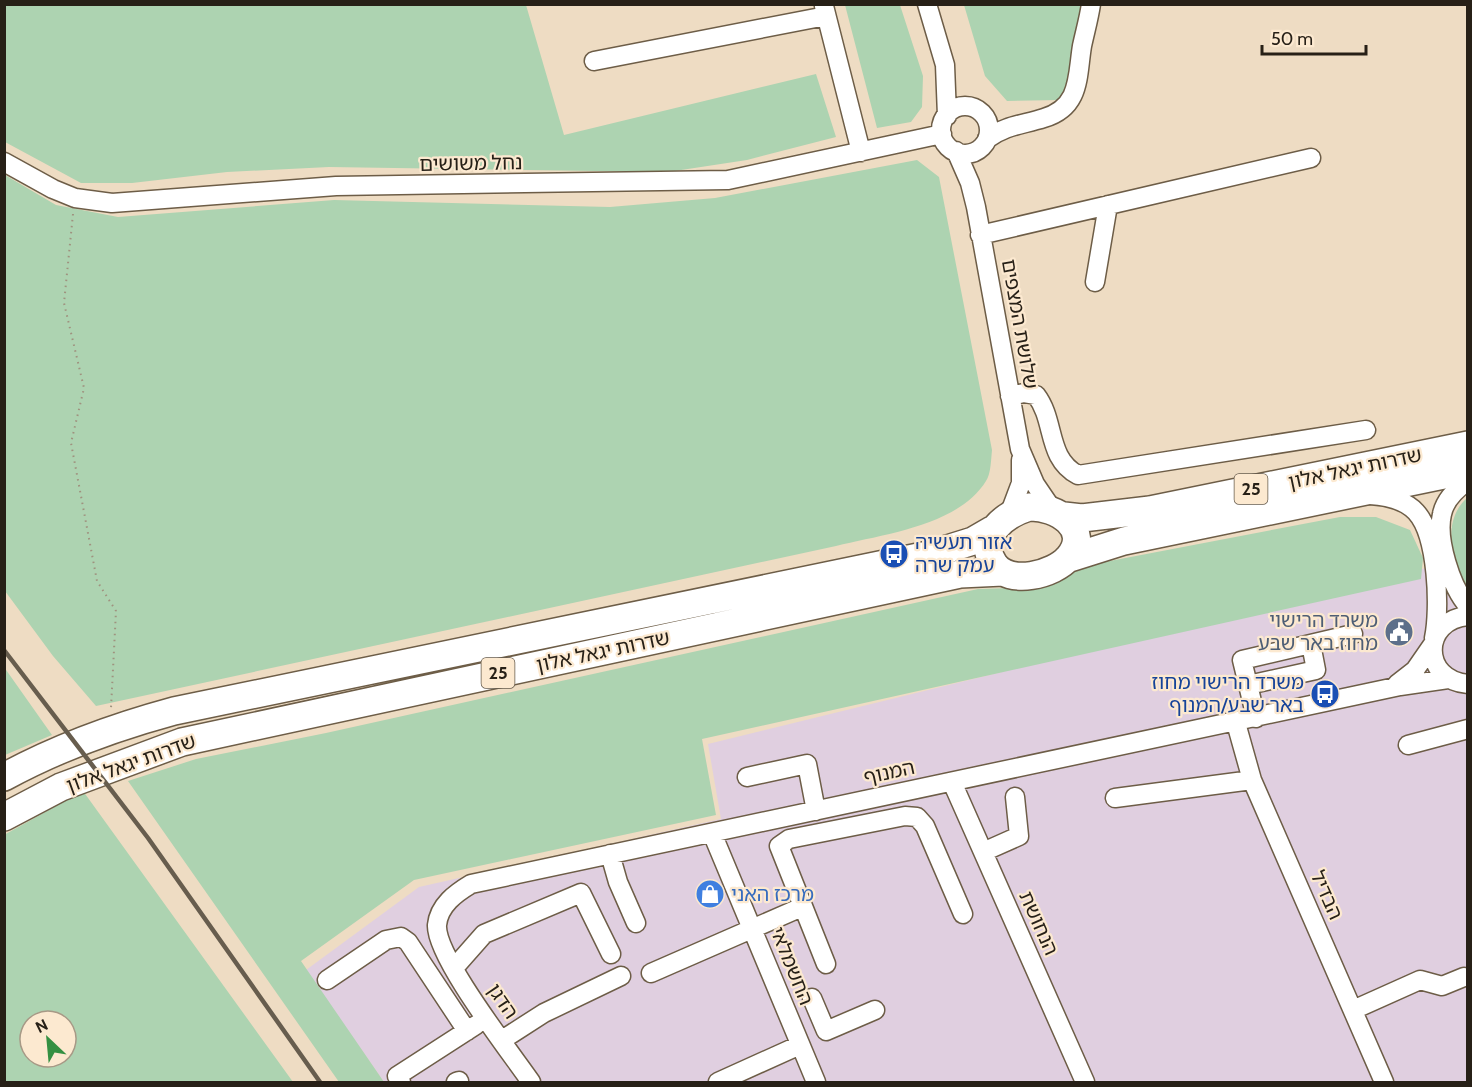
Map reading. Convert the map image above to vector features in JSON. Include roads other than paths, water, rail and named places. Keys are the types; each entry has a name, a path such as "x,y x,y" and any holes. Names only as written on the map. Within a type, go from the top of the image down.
{"highway":[{"name":"שדרות יגאל אלון","path":"1058,513 1082,518 1150,510 1467,445"},
{"name":"שדרות יגאל אלון","path":"1067,559 1124,541 1467,470"},
{"name":"25","path":"1001,523 1029,507 1058,513"},
{"path":"1058,513 1072,526 1076,540 1074,550 1067,559"},
{"name":"שדרות יגאל אלון","path":"4,777 110,729 248,694 928,555 973,541 1001,523"},
{"path":"1001,523 989,553 994,564 1003,572"},
{"name":"25","path":"1003,572 1023,577 1036,576 1054,569 1067,559"},
{"name":"שדרות יגאל אלון","path":"4,817 61,787 182,742 960,574 1003,572"}],"street":[{"path":"927,4 945,65 946,116 942,134 949,147 956,152 971,153 1004,128 1021,122 1045,118 1066,105 1077,87 1091,4"},
{"path":"594,62 825,10 861,152"},
{"path":"945,65 989,125 983,144"},
{"path":"946,116 957,108 976,110 1021,122"},
{"name":"נחל משושים","path":"4,162 45,185 75,198 112,203 336,186 728,180 942,134"},
{"name":"שלושת המצפים","path":"975,207 975,176 983,144"},
{"name":"שלושת המצפים","path":"956,152 970,183 1020,449 1021,483 1001,523"},
{"path":"980,235 1311,158"},
{"path":"1095,282 1107,205"},
{"path":"1010,396 1024,393 1036,395 1045,407 1056,455 1066,469 1077,475 1366,430"},
{"name":"שלושת המצפים","path":"1020,449 1035,484 1058,513"},
{"path":"1467,481 1449,499 1442,514 1441,529 1449,574 1467,606"},
{"path":"1353,494 1395,500 1416,512 1423,523 1432,560 1438,607 1434,641 1437,667 1458,682 1467,699"},
{"path":"1434,641 1448,621 1467,616"},
{"path":"1256,718 1242,660 1353,634"},
{"name":"המנוף","path":"1389,688 1406,680 1434,641"},
{"path":"1248,685 1316,670 1311,644"},
{"name":"המנוף","path":"440,943 437,925 442,909 455,894 471,884 1236,723 1389,688 1458,682"},
{"name":"הבדיל","path":"1236,723 1252,780 1384,1083"},
{"path":"1407,745 1467,729"},
{"path":"747,777 807,764 816,811"},
{"path":"1115,798 1252,780"},
{"name":"הנחושת","path":"952,782 1085,1083"},
{"path":"983,852 1020,836 1015,797"},
{"path":"826,964 780,846 789,839 905,816 917,818 925,826 963,914"},
{"name":"החשמלאי","path":"712,833 816,1083"},
{"path":"610,854 618,882 636,923"},
{"path":"454,968 484,934 581,893 611,954"},
{"path":"651,973 802,907"},
{"path":"327,980 386,940 401,937 408,942 467,1031"},
{"name":"הדגן","path":"440,943 454,968 531,1083"},
{"path":"502,1040 544,1013 621,976"},
{"path":"1353,1010 1420,980 1442,986 1464,977"},
{"path":"790,1020 815,1003 826,1031 875,1010"},
{"path":"401,1083 397,1076 487,1018"},
{"path":"718,1083 800,1045"}],"railway":[{"path":"4,650 148,838 320,1082"}],"place":[{"name":"אזור תעשיה עמק שרה","path":"894,554"},
{"name":"משרד הרישוי מחוז באר שבע","path":"1399,632"},
{"name":"משרד הרישוי מחוז באר שבע/המנוף","path":"1325,694"},
{"name":"מרכז האני","path":"710,894"}]}
